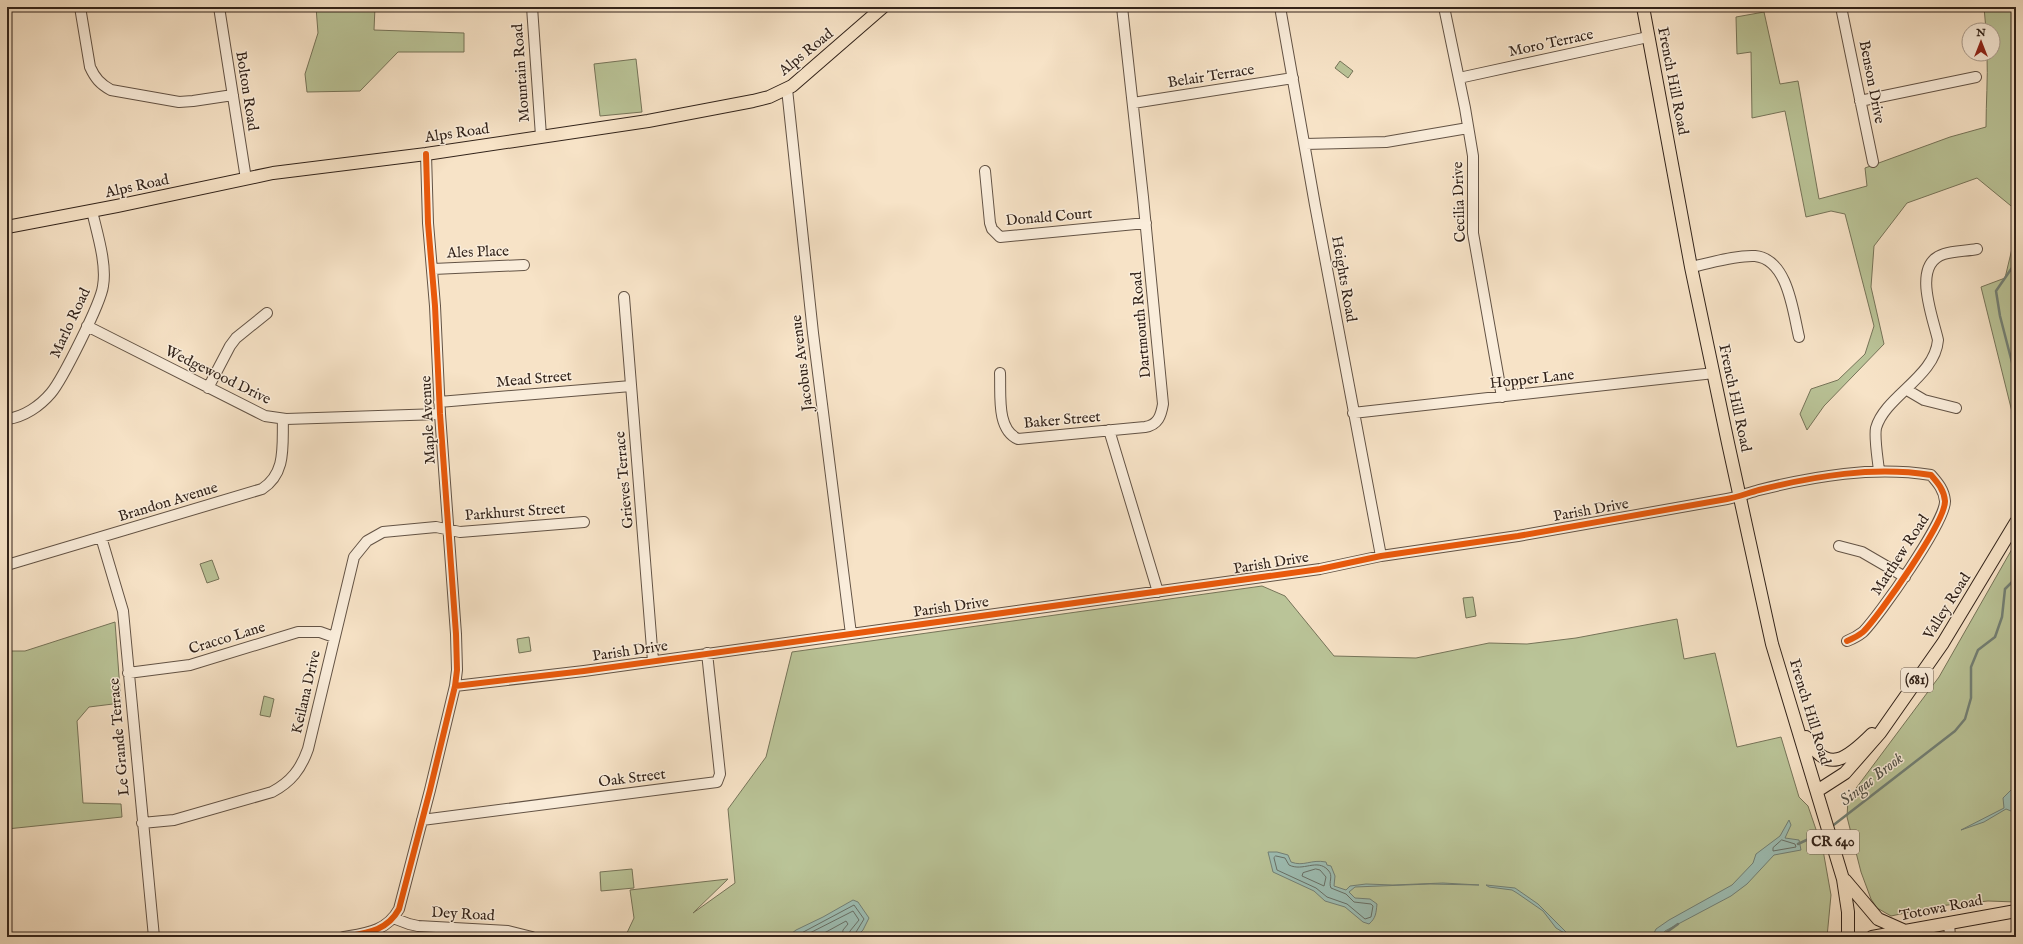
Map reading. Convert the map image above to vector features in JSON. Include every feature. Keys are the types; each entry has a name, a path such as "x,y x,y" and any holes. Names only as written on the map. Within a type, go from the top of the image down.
{"main road":[{"name":"Alps Road","path":"7,227 92,211 273,173 426,154 648,121 769,97 787,89 812,70 883,7"},
{"name":"French Hill Road","path":"1643,7 1691,267 1772,644 1817,791"},
{"name":"Valley Road","path":"1817,791 1836,780 1853,766 1880,733 1943,643 2016,522"},
{"name":"Valley Road","path":"1791,703 1813,750 1822,757 1833,760 1840,759 1851,752 1874,732 1900,704"},
{"name":"CR 640","path":"1817,791 1843,877 1848,912 1848,937"},
{"path":"1843,877 1878,919 1905,931"},
{"name":"Totowa Road","path":"1872,937 2016,911"}],"street":[{"path":"80,7 90,67 94,76 104,86 111,90 179,102 233,95"},
{"name":"Bolton Road","path":"219,7 246,179"},
{"name":"Mountain Road","path":"532,7 541,136"},
{"name":"Dartmouth Road","path":"1109,430 1150,426 1158,420 1163,404 1146,223 1122,7"},
{"name":"Heights Road","path":"1280,7 1294,78 1353,414 1381,556"},
{"name":"Cecilia Drive","path":"1444,7 1468,128 1472,156 1473,233 1502,397"},
{"name":"Benson Drive","path":"1841,7 1873,162"},
{"name":"Moro Terrace","path":"1459,78 1648,37"},
{"path":"1860,101 1976,77"},
{"name":"Belair Terrace","path":"1133,103 1294,78"},
{"name":"Jacobus Avenue","path":"787,89 814,334 851,634"},
{"path":"1305,144 1386,142 1468,128"},
{"name":"Maple Avenue","path":"426,154 428,223 433,269 439,402 456,634 455,686"},
{"name":"Donald Court","path":"986,171 990,223 992,229 1000,237 1146,223"},
{"name":"Marlo Road","path":"7,419 30,411 51,394 57,386 99,301 104,286 104,276 92,211"},
{"path":"1879,471 1876,430 1882,413 1907,390 1934,356 1938,348 1938,340 1926,285 1926,272 1928,267 1943,254 1977,249"},
{"path":"1691,267 1756,256 1767,259 1778,268 1784,278 1799,337"},
{"name":"Ales Place","path":"433,269 524,265"},
{"name":"Grieves Terrace","path":"624,296 653,661"},
{"path":"208,388 233,342 267,313"},
{"name":"Wedgewood Drive","path":"87,326 265,416 283,419 440,414"},
{"name":"Baker Street","path":"1000,373 1003,419 1008,432 1013,437 1022,440 1109,430"},
{"name":"Hopper Lane","path":"1353,414 1714,373"},
{"name":"Mead Street","path":"439,402 631,386"},
{"path":"1907,390 1924,400 1956,408"},
{"name":"Brandon Avenue","path":"7,565 262,489 274,479 282,462 283,419"},
{"path":"1109,430 1158,592"},
{"name":"Matthew Road","path":"1740,497 1757,490 1836,474 1879,471 1910,472 1931,475 1942,487 1945,502 1940,518 1905,577 1863,632 1847,642"},
{"name":"Parish Drive","path":"455,686 653,661 1320,569 1381,556 1518,536 1740,497"},
{"name":"Parkhurst Street","path":"448,530 460,532 584,522"},
{"name":"Keilana Drive","path":"142,823 174,820 191,816 272,792 290,780 298,772 308,749 354,558 366,540 374,535 389,531 436,527 448,530"},
{"name":"Le Grande Terrace","path":"101,537 123,611 154,937"},
{"path":"1839,546 1862,552 1905,577"},
{"name":"Cracco Lane","path":"128,673 190,665 298,632 320,632 334,636"},
{"name":"Oak Street","path":"422,820 717,782 720,774 707,653"},
{"path":"344,937 373,932 386,926 394,918 402,900 455,686"},
{"name":"Dey Road","path":"394,918 418,926 508,931 532,937"},
{"path":"1949,923 1950,937"}],"green space":[{"path":"316,7 375,7 374,30 464,33 464,52 398,52 360,91 307,92 305,74 318,33"},
{"path":"1984,7 2016,7 2016,210 1977,178 1907,203 1874,246 1871,287 1884,344 1824,406 1807,430 1800,414 1811,389 1838,380 1865,354 1874,326 1845,214 1831,211 1806,217 1785,111 1752,118 1751,52 1737,54 1736,17 1764,12 1780,84 1798,81 1819,199 1867,186 1865,168 1950,137 1986,127 1987,62 2001,62 2001,22 1985,22"},
{"path":"636,59 642,112 600,116 594,64"},
{"path":"1340,61 1353,71 1348,78 1335,68"},
{"path":"2016,232 2016,428 1981,287 2005,278"},
{"path":"2016,542 2016,902 1988,901 1938,906 1891,916 1877,908 1871,899 1861,872 1847,817 1848,799 1939,677"},
{"path":"212,560 219,579 207,583 200,564"},
{"path":"1262,586 1285,596 1334,656 1416,658 1489,643 1527,644 1576,638 1677,619 1684,659 1715,653 1737,747 1781,737 1799,797 1808,806 1823,850 1831,895 1827,937 625,937 634,918 630,890 728,879 693,913 735,883 728,809 766,757 792,652"},
{"path":"1473,597 1476,616 1466,618 1463,598"},
{"path":"115,622 121,703 89,707 77,721 83,803 121,804 122,817 7,829 7,651 25,651"},
{"path":"529,637 531,651 519,653 517,639"},
{"path":"264,696 274,699 270,717 260,715"},
{"path":"632,869 634,888 601,891 600,872"}],"water":[{"path":"2016,785 2016,813 2006,809 1984,822 1961,830 2004,808 2003,798"},
{"path":"1789,820 1791,825 1785,838 1799,840 1801,850 1774,855 1747,884 1731,896 1665,931 1661,937 1652,937 1656,929 1669,920 1732,885 1753,863 1756,854 1780,836"},
{"path":"1268,852 1277,852 1288,855 1291,862 1300,864 1316,861 1326,862 1327,865 1331,866 1335,876 1334,886 1346,890 1350,886 1366,884 1393,885 1443,883 1479,885 1430,884 1355,887 1349,892 1355,898 1370,899 1377,904 1376,913 1369,924 1363,922 1345,907 1325,901 1314,891 1273,872"},
{"path":"1486,885 1515,888 1538,904 1571,937 1556,928 1543,911 1517,893 1512,890 1489,887"},
{"path":"853,900 858,902 869,918 863,930 856,937 787,937 796,930"}],"waterway":[{"path":"2016,262 1996,291 2000,316 2016,378"},
{"name":"Singac Brook","path":"1831,827 1955,731 1965,719 1971,698 1971,667 1978,650 1995,637 2002,617 2005,589 2016,578"},
{"name":"Singac Brook","path":"1798,844 1826,831"},
{"name":"Singac Brook","path":"1660,937 1678,924"}],"cycle path":[{"path":"344,937 376,930 389,922 399,909 430,790 455,686 457,670 456,634 440,414 435,306 428,223 426,154"},
{"path":"455,686 584,671 1320,569 1381,556 1518,536 1727,499 1801,480 1866,472 1909,472 1931,475 1942,490 1945,501 1935,528 1883,608 1863,632 1847,641"}]}
